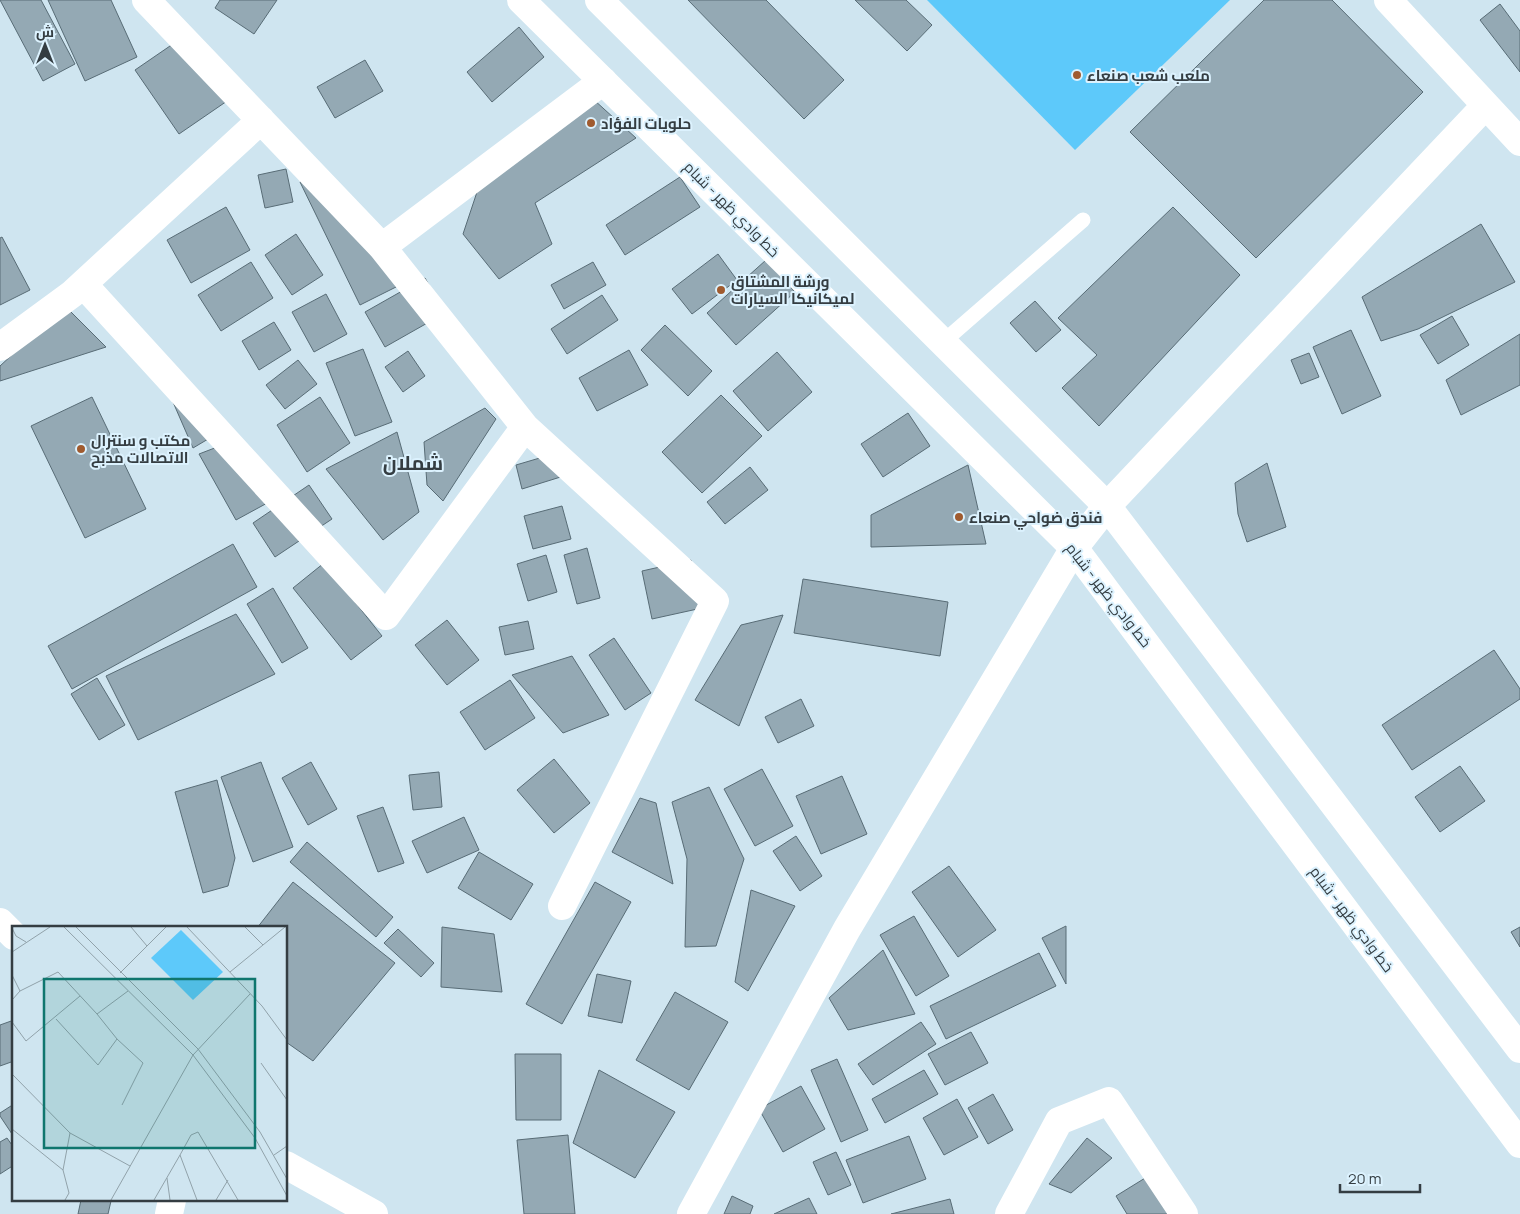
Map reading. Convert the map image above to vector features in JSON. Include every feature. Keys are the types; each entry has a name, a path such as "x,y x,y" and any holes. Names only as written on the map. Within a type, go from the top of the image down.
{"street":[{"path":"146,0 382,247 525,427 715,601 562,906"},
{"name":"خط وادي ظهر - شبام","path":"521,0 1074,548 1520,1144"},
{"path":"599,0 1107,506 1520,1049"},
{"path":"1388,0 1520,142"},
{"path":"382,247 602,81"},
{"path":"691,1214 847,929 1074,548 1107,506 1485,106"},
{"path":"0,347 84,284 261,120"},
{"path":"84,284 386,616 525,427"},
{"path":"0,922 12,934"},
{"path":"1009,1214 1059,1121 1109,1101 1184,1214"},
{"path":"288,1166 374,1214"}],"lane":[{"path":"943,342 1083,220"}],"shaded area":[{"name":"ملعب شعب صنعاء","path":"927,0 1230,0 1075,150"}],"building":[{"path":"0,0 41,0 75,64 43,81"},
{"path":"48,0 111,0 137,57 85,81"},
{"path":"220,0 277,0 254,34 215,8"},
{"path":"688,0 766,0 844,80 804,119"},
{"path":"855,0 906,0 932,25 907,51"},
{"path":"1264,0 1332,0 1423,92 1256,258 1130,132"},
{"path":"1500,4 1520,31 1520,72 1480,20"},
{"path":"519,27 544,57 492,102 467,72"},
{"path":"186,35 230,99 179,134 135,70"},
{"path":"365,60 383,91 335,118 317,87"},
{"path":"593,99 636,138 535,203 552,244 499,279 463,234 483,174"},
{"path":"286,169 293,202 265,208 258,175"},
{"path":"323,175 418,276 360,305 300,182"},
{"path":"680,177 700,207 625,255 606,225"},
{"path":"226,207 250,250 191,283 167,240"},
{"path":"1173,207 1240,275 1099,426 1062,388 1097,355 1058,318"},
{"path":"1481,224 1515,282 1418,329 1381,341 1362,297"},
{"path":"296,234 323,275 292,295 265,255"},
{"path":"2,237 30,290 0,305 0,238"},
{"path":"718,254 737,280 692,314 672,289"},
{"path":"766,260 795,292 736,345 707,313"},
{"path":"251,262 273,298 221,331 198,295"},
{"path":"593,262 606,285 564,309 551,285"},
{"path":"425,278 445,313 385,347 365,312"},
{"path":"326,294 347,334 314,352 292,312"},
{"path":"602,295 618,320 567,354 551,329"},
{"path":"1035,301 1061,330 1036,352 1010,323"},
{"path":"65,306 106,347 0,381 0,366"},
{"path":"1452,316 1469,345 1438,364 1420,335"},
{"path":"274,322 291,350 259,370 242,341"},
{"path":"665,325 712,371 688,396 641,350"},
{"path":"1351,330 1381,396 1342,414 1313,347"},
{"path":"1520,334 1520,385 1461,415 1446,380"},
{"path":"149,347 225,429 193,448"},
{"path":"363,349 392,422 355,436 326,363"},
{"path":"629,350 648,385 597,411 579,378"},
{"path":"408,351 425,376 403,392 385,367"},
{"path":"777,352 812,392 768,431 733,391"},
{"path":"1309,353 1319,377 1301,384 1291,360"},
{"path":"298,360 317,384 285,409 266,385"},
{"path":"721,395 762,436 702,493 662,452"},
{"path":"92,397 146,509 85,538 31,426"},
{"path":"320,397 350,443 307,472 277,425"},
{"path":"485,408 496,419 443,501 427,485 424,442"},
{"path":"908,413 930,446 883,477 861,444"},
{"path":"397,432 419,512 383,540 326,469"},
{"path":"238,439 282,495 236,520 199,454"},
{"path":"560,452 567,475 522,489 516,465"},
{"path":"1267,463 1286,527 1247,542 1238,514 1235,483"},
{"path":"968,465 986,544 871,547 871,515"},
{"path":"750,467 768,490 725,524 707,502"},
{"path":"309,485 332,519 275,557 253,523"},
{"path":"562,506 571,539 533,549 524,516"},
{"path":"233,544 257,587 72,689 48,646"},
{"path":"587,548 600,598 577,604 564,555"},
{"path":"546,555 557,592 528,601 517,564"},
{"path":"691,560 702,608 652,619 642,571"},
{"path":"324,563 382,636 351,660 293,588"},
{"path":"803,579 948,602 940,656 794,633"},
{"path":"273,588 308,648 282,663 247,604"},
{"path":"236,614 275,674 138,740 106,676"},
{"path":"783,615 739,726 695,700 741,625"},
{"path":"447,620 479,660 447,685 415,645"},
{"path":"528,621 534,649 505,655 499,627"},
{"path":"614,638 651,693 625,710 589,655"},
{"path":"1494,650 1520,689 1520,699 1412,770 1382,725"},
{"path":"572,656 609,715 563,733 512,675"},
{"path":"97,678 125,725 99,740 71,694"},
{"path":"510,680 535,718 485,750 460,712"},
{"path":"801,699 814,726 778,743 765,717"},
{"path":"554,759 590,803 554,833 517,790"},
{"path":"261,762 293,847 253,862 221,777"},
{"path":"311,762 337,809 308,825 282,778"},
{"path":"1460,766 1485,801 1440,832 1415,797"},
{"path":"762,769 793,826 755,846 724,789"},
{"path":"439,772 442,807 413,810 409,775"},
{"path":"842,776 867,834 821,854 796,796"},
{"path":"217,780 235,858 228,886 203,893 175,792"},
{"path":"709,787 744,859 716,946 685,947 687,859 672,802"},
{"path":"640,798 656,803 673,884 612,852"},
{"path":"383,807 404,863 378,872 357,816"},
{"path":"464,817 479,850 427,873 412,841"},
{"path":"796,836 822,876 800,891 773,851"},
{"path":"307,842 393,917 376,937 290,862"},
{"path":"479,852 533,884 511,920 458,888"},
{"path":"949,866 996,930 958,957 912,892"},
{"path":"293,882 395,963 313,1061 288,1043 288,926 259,926"},
{"path":"595,882 631,902 562,1024 526,1004"},
{"path":"751,890 795,906 748,991 735,982"},
{"path":"914,916 949,976 916,996 880,935"},
{"path":"1066,926 1066,984 1042,938"},
{"path":"442,927 494,934 502,992 441,987"},
{"path":"1520,927 1520,947 1511,932"},
{"path":"398,929 434,963 421,977 384,943"},
{"path":"883,950 915,1014 848,1030 829,998"},
{"path":"1039,953 1056,986 946,1039 930,1006"},
{"path":"597,974 631,981 622,1023 588,1016"},
{"path":"675,992 728,1022 689,1090 636,1060"},
{"path":"12,1021 12,1062 0,1066 0,1025"},
{"path":"921,1022 936,1044 873,1085 858,1064"},
{"path":"971,1032 988,1063 945,1085 928,1054"},
{"path":"515,1054 561,1054 561,1120 516,1120"},
{"path":"837,1059 868,1130 841,1142 811,1070"},
{"path":"599,1070 675,1112 635,1178 573,1143"},
{"path":"924,1070 938,1094 885,1123 872,1099"},
{"path":"801,1086 825,1129 783,1152 759,1109"},
{"path":"993,1094 1013,1130 988,1144 968,1108"},
{"path":"957,1099 978,1137 944,1155 923,1118"},
{"path":"12,1105 12,1134 0,1116 0,1113"},
{"path":"568,1135 575,1214 524,1214 517,1140"},
{"path":"909,1136 926,1179 863,1203 846,1160"},
{"path":"7,1138 12,1145 12,1166 0,1174 0,1142"},
{"path":"1087,1138 1112,1158 1071,1193 1049,1184"},
{"path":"836,1152 851,1185 828,1195 813,1162"},
{"path":"1150,1175 1174,1214 1127,1214 1116,1196"},
{"path":"732,1196 753,1206 750,1214 724,1214"},
{"path":"809,1198 817,1214 774,1214"},
{"path":"950,1199 954,1214 891,1214"},
{"path":"81,1202 111,1202 108,1214 78,1214"}],"place":[{"name":"ملعب شعب صنعاء","path":"1077,75"},
{"name":"حلويات الفؤاد","path":"591,123"},
{"name":"ورشة المشتاق لميكانيكا السيارات","path":"721,290"},
{"name":"مكتب و سنترال الاتصالات مذبح","path":"81,449"},
{"name":"فندق ضواحي صنعاء","path":"959,517"}],"district":[{"name":"شملان","path":"413,462"}]}
